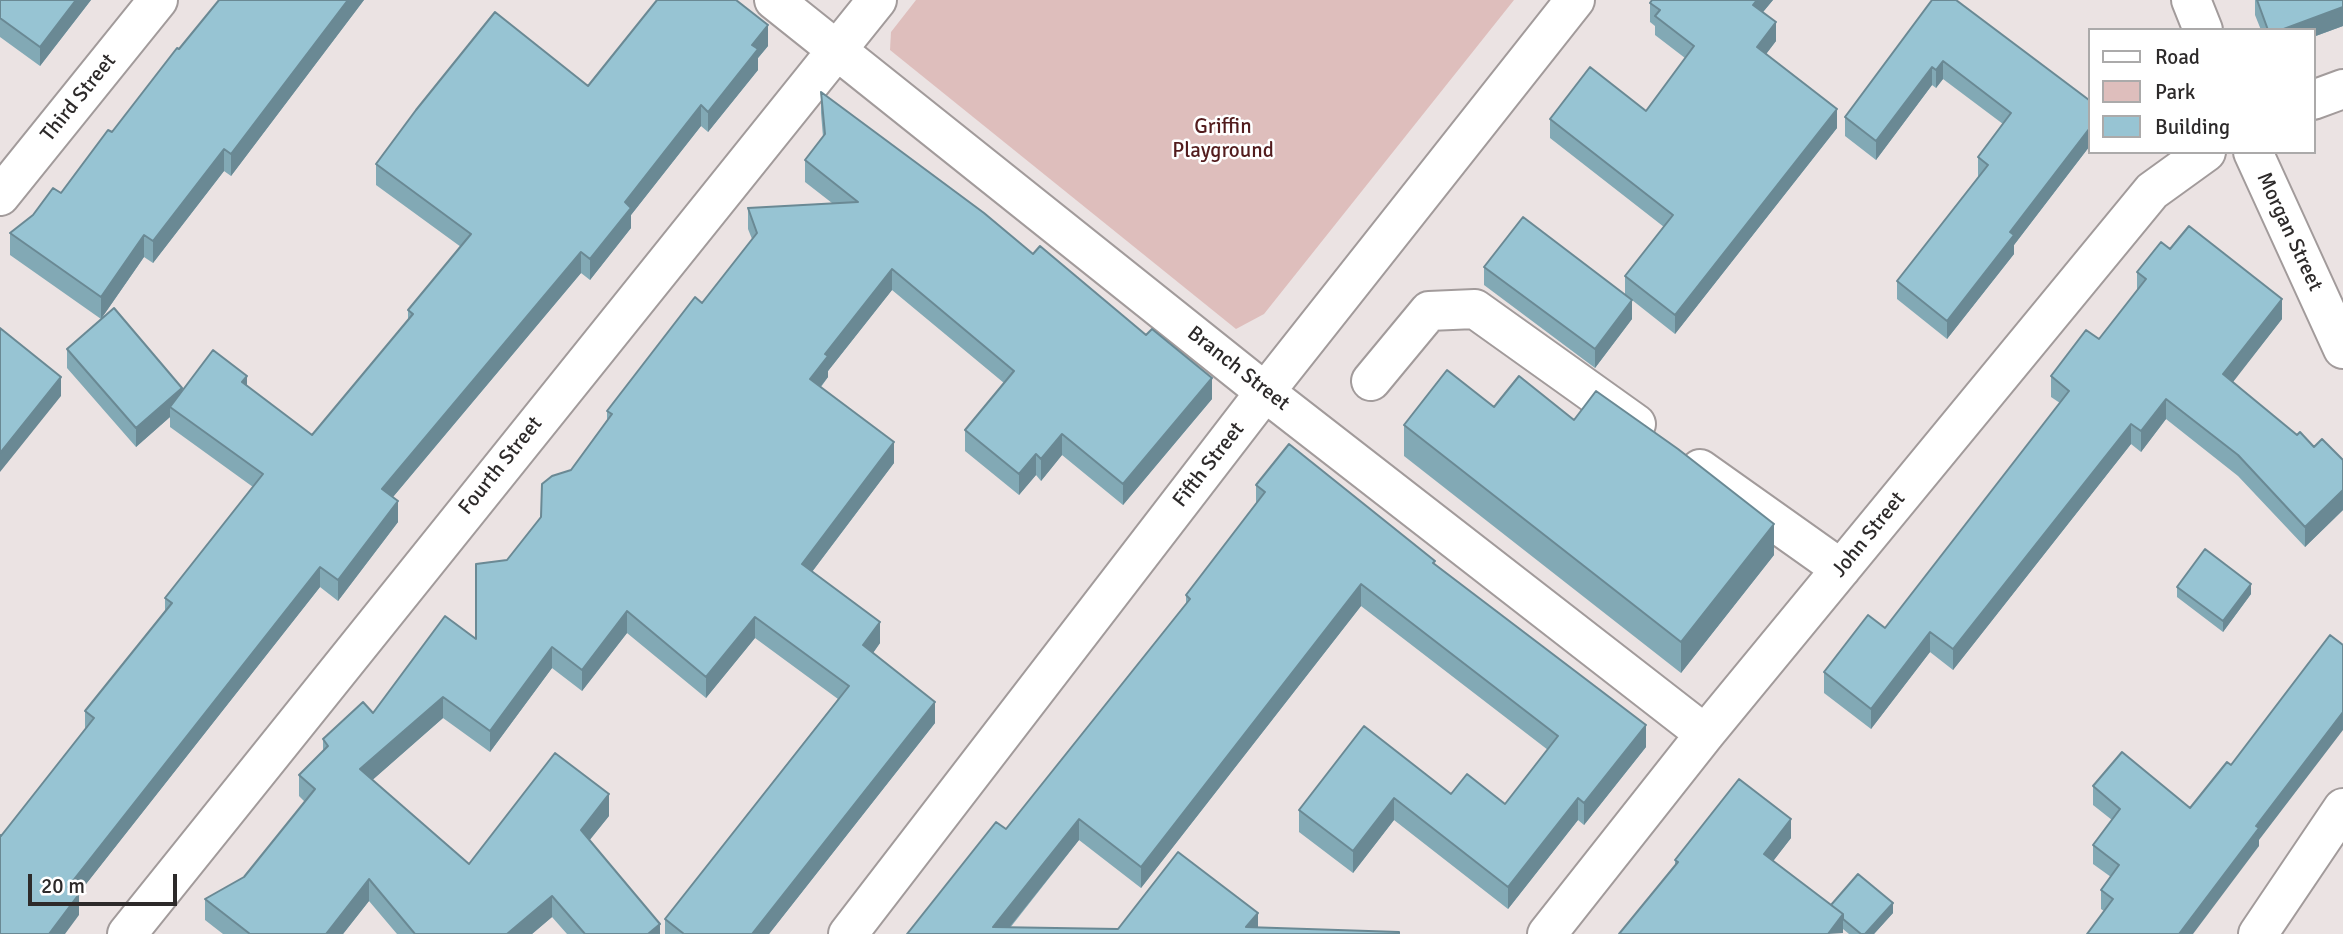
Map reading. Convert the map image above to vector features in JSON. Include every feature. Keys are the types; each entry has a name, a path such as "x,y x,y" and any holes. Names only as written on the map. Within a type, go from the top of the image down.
{"street":[{"name":"Third Street","path":"0,196 158,0"},
{"name":"Branch Street","path":"774,0 839,49 1265,391 1705,734"},
{"name":"Fourth Street","path":"127,934 877,0"},
{"name":"Fifth Street","path":"848,934 1265,391 1576,0"},
{"path":"2191,0 2202,28"},
{"path":"2315,99 2343,89"},
{"name":"John Street","path":"1547,934 1705,734 2152,191 2203,154"},
{"name":"Morgan Street","path":"2254,154 2343,349"},
{"path":"1371,382 1429,311 1475,309 1841,569"},
{"path":"2258,934 2343,808"}],"green space":[{"name":"Griffin Playground","path":"916,0 1514,0 1264,314 1236,329 890,50 891,32"}],"building":[{"path":"0,0 76,0 40,47 0,18"},
{"path":"219,0 348,0 231,154 224,149 153,241 144,235 101,297 10,233 33,215 53,188 61,193 108,130 112,132 177,48 179,49"},
{"path":"657,0 736,0 768,25 752,45 758,49 708,112 701,105 625,202 631,208 590,259 581,252 382,489 398,501 338,580 320,567 68,887 79,894 49,934 0,934 0,835 94,718 85,711 172,603 165,598 263,474 170,407 213,350 247,376 242,382 312,435 413,314 408,310 471,234 376,164 416,110 495,12 588,86"},
{"path":"1652,0 1757,0 1753,5 1776,22 1757,47 1837,109 1675,315 1625,276 1673,215 1550,119 1590,67 1646,111 1694,46 1655,16 1660,10 1650,3"},
{"path":"1932,0 1956,0 2088,99 2088,130 2010,232 2014,235 1947,321 1897,281 1988,165 1978,157 2011,113 1943,61 1936,70 1932,67 1876,141 1845,117"},
{"path":"2257,0 2343,0 2343,7 2286,28 2267,28"},
{"path":"821,92 984,213 1033,254 1040,246 1146,335 1152,329 1212,378 1123,484 1062,434 1041,459 1036,454 1019,474 965,430 1014,371 892,269 825,354 828,356 810,379 894,442 802,564 880,622 863,645 935,702 752,934 684,934 665,919 849,686 755,617 706,677 627,611 582,670 552,647 490,731 443,697 360,769 469,864 555,753 609,794 581,830 660,924 648,934 585,934 552,896 507,934 415,934 369,879 326,934 250,934 205,899 244,877 315,789 299,775 328,746 323,739 363,702 373,713 445,616 476,639 476,564 507,560 541,517 542,484 552,476 571,470 612,414 607,411 695,297 702,303 757,233 748,208 858,202 805,160 825,134"},
{"path":"1523,217 1632,300 1595,349 1484,267"},
{"path":"2189,226 2282,299 2223,374 2297,435 2300,432 2314,447 2322,439 2343,460 2343,490 2305,527 2238,455 2166,399 2141,431 2131,424 1953,649 1930,632 1871,709 1824,672 1868,615 1885,628 2069,391 2051,376 2086,330 2099,339 2146,279 2137,272 2161,242 2170,249"},
{"path":"114,308 182,388 136,428 67,349"},
{"path":"0,328 61,377 0,453"},
{"path":"1447,370 1494,407 1519,376 1574,420 1596,391 1678,449 1774,524 1681,642 1404,425"},
{"path":"1289,444 1435,561 1433,563 1646,725 1584,803 1578,798 1508,887 1394,798 1353,851 1299,810 1364,726 1451,794 1467,774 1505,804 1558,736 1361,584 1141,867 1079,819 993,927 1118,929 1178,852 1258,913 1246,927 1399,934 907,934 996,822 1006,829 1190,599 1186,595 1265,492 1256,485"},
{"path":"2205,549 2251,584 2223,621 2177,587"},
{"path":"2330,635 2343,645 2343,712 2256,826 2259,828 2179,934 2087,934 2113,899 2101,890 2119,865 2093,845 2120,809 2093,786 2122,752 2190,808 2227,762 2231,765"},
{"path":"1739,779 1791,819 1764,854 1843,914 1828,934 1619,934 1678,862 1675,860"},
{"path":"1858,874 1893,903 1865,934 1861,934 1843,919 1843,914 1831,905"}]}
